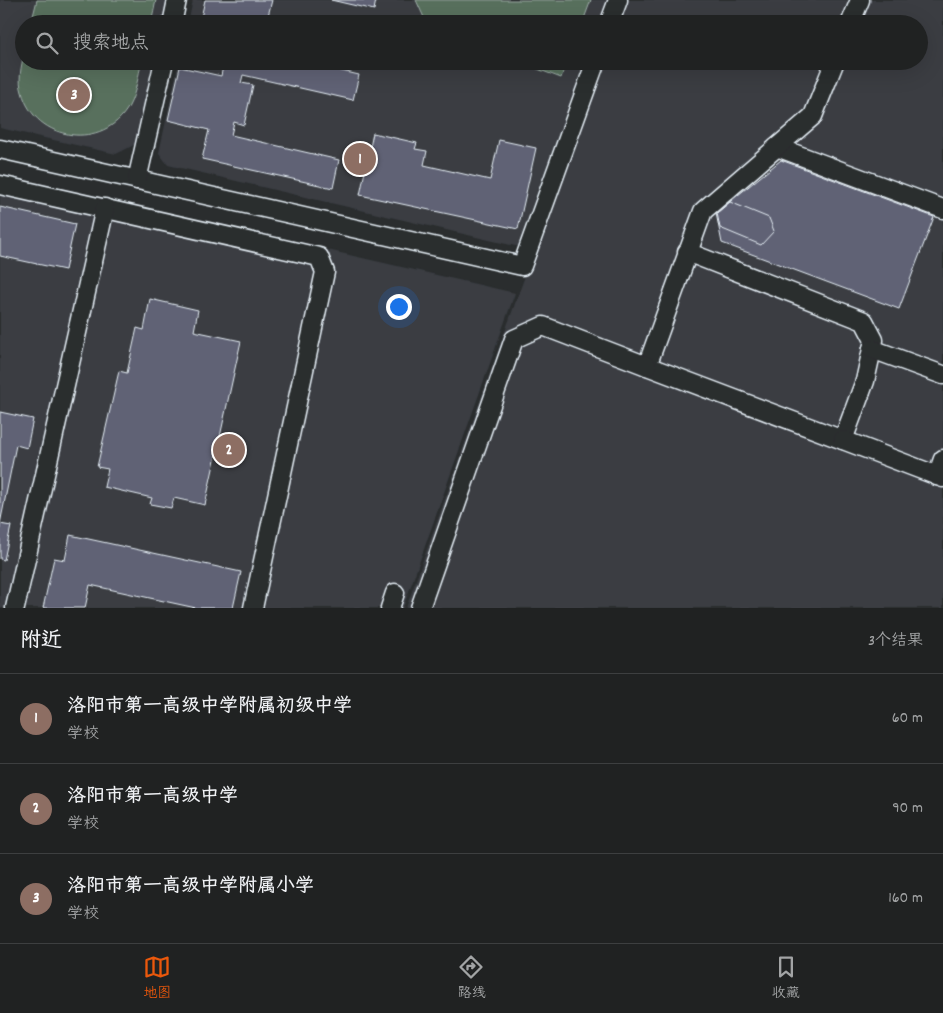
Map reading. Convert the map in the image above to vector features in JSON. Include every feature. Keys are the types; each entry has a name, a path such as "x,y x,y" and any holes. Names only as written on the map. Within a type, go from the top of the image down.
{"lane":[{"path":"174,15 177,0"},
{"path":"612,15 618,0"},
{"path":"854,15 860,0"},
{"path":"137,180 162,70"},
{"path":"0,150 522,266 593,70"},
{"path":"647,366 703,211 813,116 831,70"},
{"path":"777,147 943,209"},
{"path":"0,185 318,257 325,272 253,608"},
{"path":"15,608 105,208"},
{"path":"687,252 864,321 874,340 865,381 843,440"},
{"path":"420,608 514,339 543,326 940,477 943,459"},
{"path":"872,349 943,375"}],"shaded area":[{"path":"0,0 169,0 166,15 15,15 15,70 153,70 136,144 116,154 0,128"},
{"path":"193,0 613,0 607,15 190,15"},
{"path":"624,0 943,0 943,608 406,608 599,70 928,70 928,15 618,15"},
{"path":"177,70 588,70 524,248 168,165 159,153"},
{"path":"0,175 515,293 403,608 0,608"}],"green space":[{"path":"37,0 156,0 153,15 33,15"},
{"path":"416,0 591,0 585,15 423,15"},
{"path":"21,70 140,70 129,106 118,120 104,130 88,135 71,135 55,130 41,122 29,109 22,92"},
{"path":"540,70 564,70 561,78"}],"building":[{"path":"205,0 272,0 268,15 202,15"},
{"path":"331,0 376,0 374,10"},
{"path":"179,70 194,70 221,76 222,70 338,70 359,75 353,100 243,75 241,83 253,85 244,125 234,122 231,135 339,160 333,188 202,159 209,130 168,120"},
{"path":"373,133 417,143 415,149 427,151 424,165 490,180 499,140 536,148 518,229 360,195"},
{"path":"781,160 934,217 899,309 722,243 716,213"},
{"path":"730,202 769,218 774,231 761,245 720,228 717,213"},
{"path":"0,207 75,224 65,270 0,256"},
{"path":"150,299 198,310 194,331 241,341 205,505 174,498 171,508 150,504 152,498 104,487 108,469 97,467 119,371 127,373 137,328 144,330"},
{"path":"0,412 33,419 27,448 16,445 0,524"},
{"path":"0,524 11,526 4,560 0,559"},
{"path":"70,535 241,572 233,608 196,608 90,585 85,608 43,608 54,558 65,560"}],"place":[{"name":"洛阳市第一高级中学附属小学","path":"74,95"},
{"name":"洛阳市第一高级中学附属初级中学","path":"360,159"},
{"name":"洛阳市第一高级中学","path":"229,450"}]}
